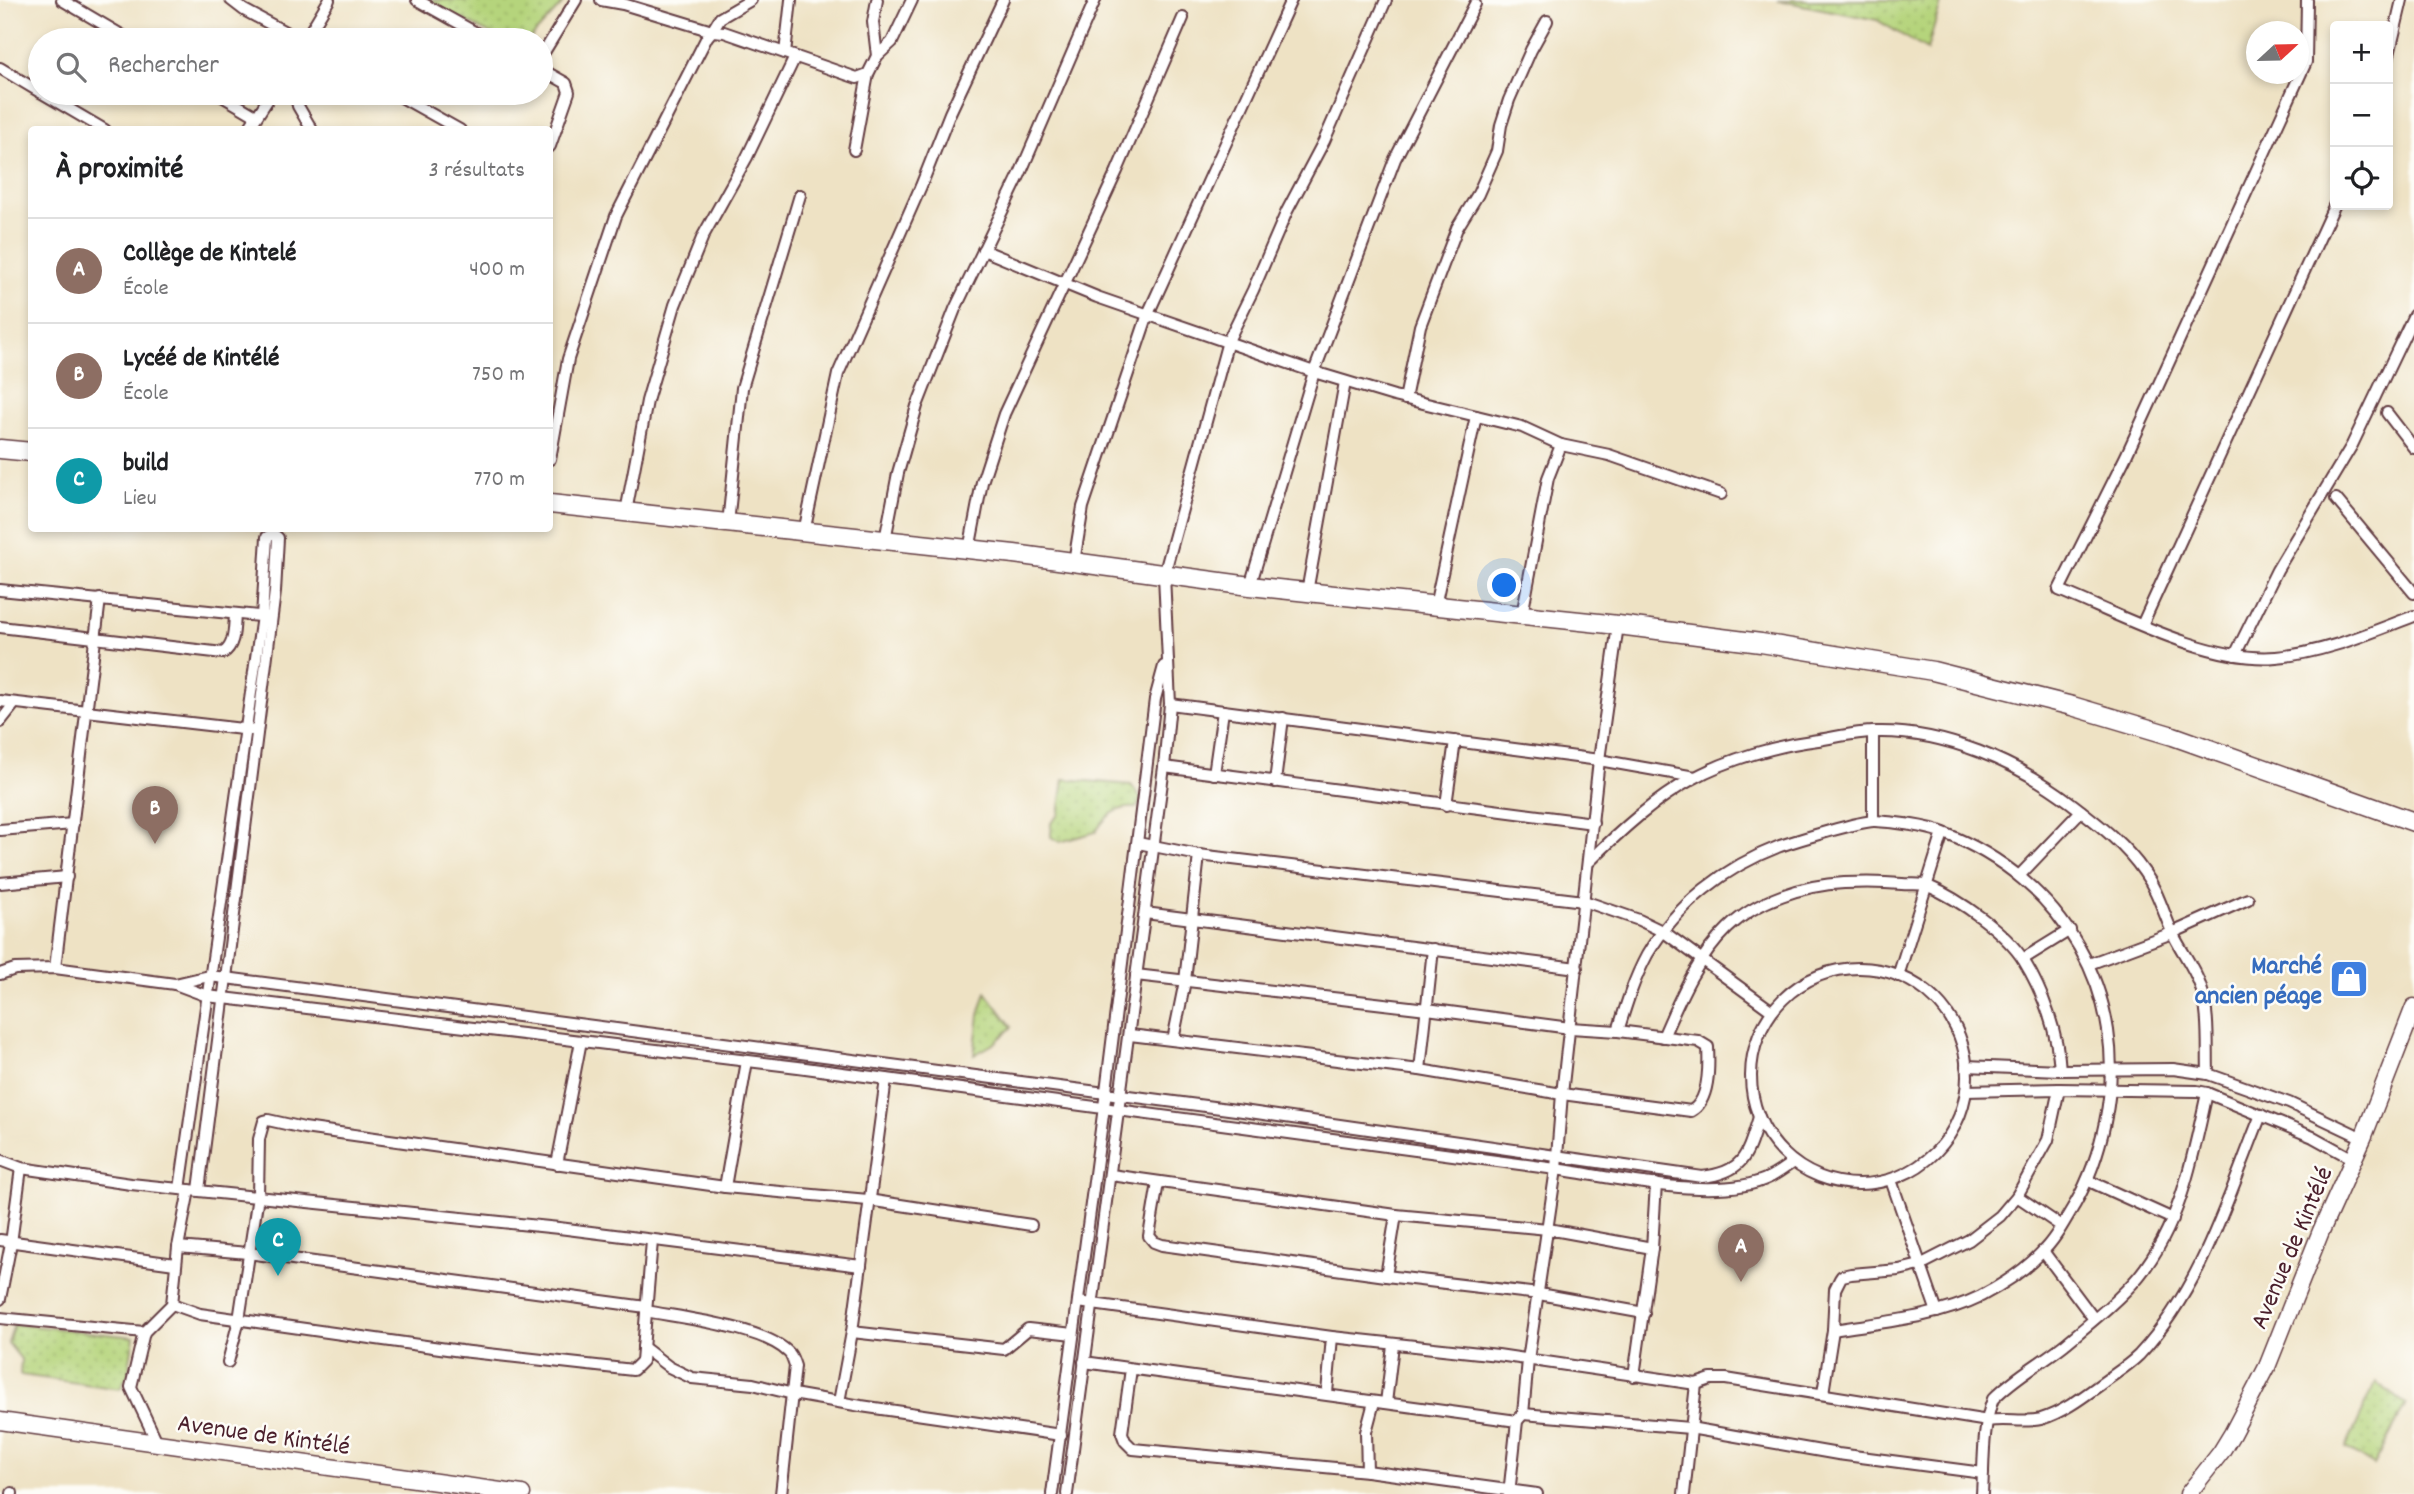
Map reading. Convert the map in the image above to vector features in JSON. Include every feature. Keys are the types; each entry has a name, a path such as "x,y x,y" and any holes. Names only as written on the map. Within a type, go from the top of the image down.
{"highway":[{"path":"0,449 28,452"},
{"path":"553,504 1074,562 1250,586 1618,625 1749,642 1933,671 2072,706 2173,736 2414,822"},
{"path":"2381,809 2414,831"}],"main road":[{"name":"Avenue de Kintélé","path":"2188,1494 2221,1452 2267,1367 2321,1230 2363,1138 2414,1007"},
{"name":"Avenue de Kintélé","path":"0,1421 522,1494"}],"street":[{"path":"62,0 110,28"},
{"path":"231,0 244,10 279,28"},
{"path":"311,28 329,0"},
{"path":"417,0 467,28"},
{"path":"553,37 576,0"},
{"path":"601,0 624,2 712,32 724,32 857,78 868,74"},
{"path":"553,443 569,359 617,216 707,37 720,18 751,0"},
{"path":"626,512 647,401 676,305 703,236 747,157 790,55 791,0"},
{"path":"877,0 873,22 877,56"},
{"path":"854,150 868,74 877,56 892,42 912,0"},
{"path":"804,532 838,374 921,187 950,113 1003,0"},
{"path":"885,540 898,474 917,406 944,334 1020,174 1096,0"},
{"path":"1074,562 1083,507 1148,314 1291,0"},
{"path":"1067,1494 1164,767 1170,704 1164,575 1228,341 1254,290 1287,211 1324,141 1385,0"},
{"path":"2308,0 2306,62 2126,456 2059,590 2176,640 2235,655 2275,657 2330,647 2414,616"},
{"path":"2393,38 2402,0"},
{"path":"1250,586 1314,372 1395,159 1475,4"},
{"path":"969,550 982,482 1004,414 1117,171 1183,18"},
{"path":"1405,398 1420,327 1457,228 1478,194 1497,150 1509,100 1547,21"},
{"path":"0,68 28,84"},
{"path":"553,76 566,83 569,92 553,137"},
{"path":"63,105 98,126"},
{"path":"237,105 256,116"},
{"path":"250,126 264,105"},
{"path":"298,105 310,126"},
{"path":"415,105 453,126"},
{"path":"728,524 742,388 800,195"},
{"path":"2142,625 2332,210"},
{"path":"983,250 1097,298 1314,372 1522,427 1561,445 1609,455 1721,494"},
{"path":"2235,655 2277,570 2352,445 2414,315"},
{"path":"1307,592 1345,382"},
{"path":"2387,413 2414,448"},
{"path":"1435,606 1476,416"},
{"path":"1522,615 1548,478 1561,445"},
{"path":"2336,499 2414,593"},
{"path":"157,1442 131,1387 144,1332 172,1304 175,1264 224,998 252,730 278,538 273,534 267,537 267,617"},
{"path":"0,590 267,617"},
{"path":"55,968 100,599"},
{"path":"0,627 223,653 232,643 235,614"},
{"path":"1509,1492 1557,1163 1562,1094 1590,861 1599,760 1618,625"},
{"path":"1052,1494 1155,699 1166,657"},
{"path":"0,701 252,730"},
{"path":"0,722 15,703"},
{"path":"1170,704 1599,760 1695,777"},
{"path":"1214,774 1223,710"},
{"path":"1275,782 1283,718"},
{"path":"189,1190 209,976 252,730"},
{"path":"1873,732 1873,820"},
{"path":"1590,861 1645,810 1695,777 1783,744 1873,732 1938,739 1984,755 2034,779 2105,830 2144,871 2158,894 2172,933 2200,985 2207,1027 2208,1074"},
{"path":"1446,805 1455,741"},
{"path":"1164,767 1592,823"},
{"path":"2020,876 2081,811"},
{"path":"1618,1031 1630,992 1648,955 1694,898 1722,875 1754,856 1793,842 1873,820 1943,833 1974,848 2020,876 2046,900 2070,930 2089,964 2104,1007 2110,1044 2110,1089 2102,1135 2089,1181 2043,1251 1981,1296 1937,1312 1833,1330"},
{"path":"0,830 73,824"},
{"path":"1898,975 1943,833"},
{"path":"1138,843 1199,855 1584,901 1639,920 1664,932 1772,1011"},
{"path":"1172,1040 1185,981 1199,855"},
{"path":"0,883 66,877"},
{"path":"1663,1037 1683,991 1701,960 1728,927 1767,901 1805,889 1832,883 1881,881 1926,885 1968,909 2003,936 2023,959 2041,997 2057,1046 2060,1070"},
{"path":"2089,964 2172,933 2248,899"},
{"path":"1145,913 1577,968"},
{"path":"2023,959 2070,930"},
{"path":"1420,1070 1433,949"},
{"path":"0,974 15,969 55,968 175,984 207,996 1557,1163 1702,1177 1721,1175 1732,1170 1741,1161 1759,1117"},
{"path":"1864,968 1898,975 1924,990 1945,1011 1959,1037 1966,1066 1966,1091 1958,1120 1942,1147 1919,1167 1891,1180 1860,1185 1828,1180 1793,1162 1769,1136 1759,1117 1751,1081 1755,1044 1772,1011 1797,986 1829,972 1864,968"},
{"path":"1130,1035 1420,1070 1562,1094 1691,1111 1701,1103 1709,1068 1707,1047 1698,1041 1136,975"},
{"path":"175,984 209,976 1122,1095 1557,1163 1656,1184 1715,1188 1750,1184 1770,1177 1793,1162"},
{"path":"557,1164 581,1041"},
{"path":"725,1187 747,1061"},
{"path":"1966,1066 2060,1070 2174,1069 2208,1074 2289,1103 2363,1138"},
{"path":"838,1402 862,1266 868,1200 886,1079"},
{"path":"1823,1393 1833,1330 1835,1289 1842,1276 1920,1265 1969,1240 2000,1216 2017,1196 2048,1140 2059,1089"},
{"path":"1966,1091 2110,1089 2207,1093 2313,1136 2353,1159"},
{"path":"1982,1494 1988,1421 1993,1399 2062,1346 2138,1277 2173,1219 2191,1162 2207,1093"},
{"path":"1077,1302 1696,1384 1711,1379 1726,1379 1988,1421 2039,1420 2093,1390 2137,1357 2169,1319 2202,1263 2221,1223 2261,1115"},
{"path":"228,1362 239,1320 258,1196 259,1139 264,1121 725,1187 868,1200 1031,1225"},
{"path":"0,1160 21,1168 189,1190 559,1228 862,1266"},
{"path":"0,1299 6,1242 21,1168"},
{"path":"1111,1175 1396,1215 1548,1229 1652,1248"},
{"path":"1891,1180 1937,1312"},
{"path":"2089,1181 2173,1219"},
{"path":"1158,1183 1149,1236 1162,1245 1539,1294 1644,1313"},
{"path":"1634,1376 1652,1248 1656,1184"},
{"path":"2017,1196 2061,1226"},
{"path":"1387,1276 1396,1215"},
{"path":"172,1304 200,1314 461,1352 633,1370 642,1361 652,1241"},
{"path":"6,1242 175,1264"},
{"path":"178,1247 248,1253 646,1309 725,1326 774,1342 790,1353 795,1366 781,1494"},
{"path":"2043,1251 2094,1319"},
{"path":"0,1318 144,1332"},
{"path":"852,1332 1004,1349 1028,1329 1073,1334"},
{"path":"1327,1393 1332,1337"},
{"path":"1367,1471 1366,1432 1380,1403 1394,1345"},
{"path":"643,1347 669,1367 692,1378 753,1384 838,1402 1061,1435"},
{"path":"1084,1362 1327,1393 1380,1403 1520,1417 1690,1428 1838,1454 1983,1473"},
{"path":"1131,1369 1122,1433 1133,1449 1367,1471 1537,1494"},
{"path":"1684,1494 1696,1384"}],"green space":[{"path":"425,0 566,0 540,28 479,28"},
{"path":"1777,0 1942,0 1927,50 1877,20"},
{"path":"1064,779 1131,785 1142,800 1136,808 1112,813 1096,832 1060,842 1051,837 1051,823 1059,815"},
{"path":"986,992 1012,1027 995,1043 974,1055 979,1015"},
{"path":"14,1324 134,1337 128,1374 120,1389 20,1375 21,1359 8,1343"},
{"path":"2376,1382 2406,1404 2374,1465 2346,1448"}],"place":[{"name":"Lycéé de Kintélé","path":"155,844"},
{"name":"Marché ancien péage","path":"2349,979"},
{"name":"build","path":"278,1276"},
{"name":"Collège de Kintelé","path":"1741,1282"}]}
